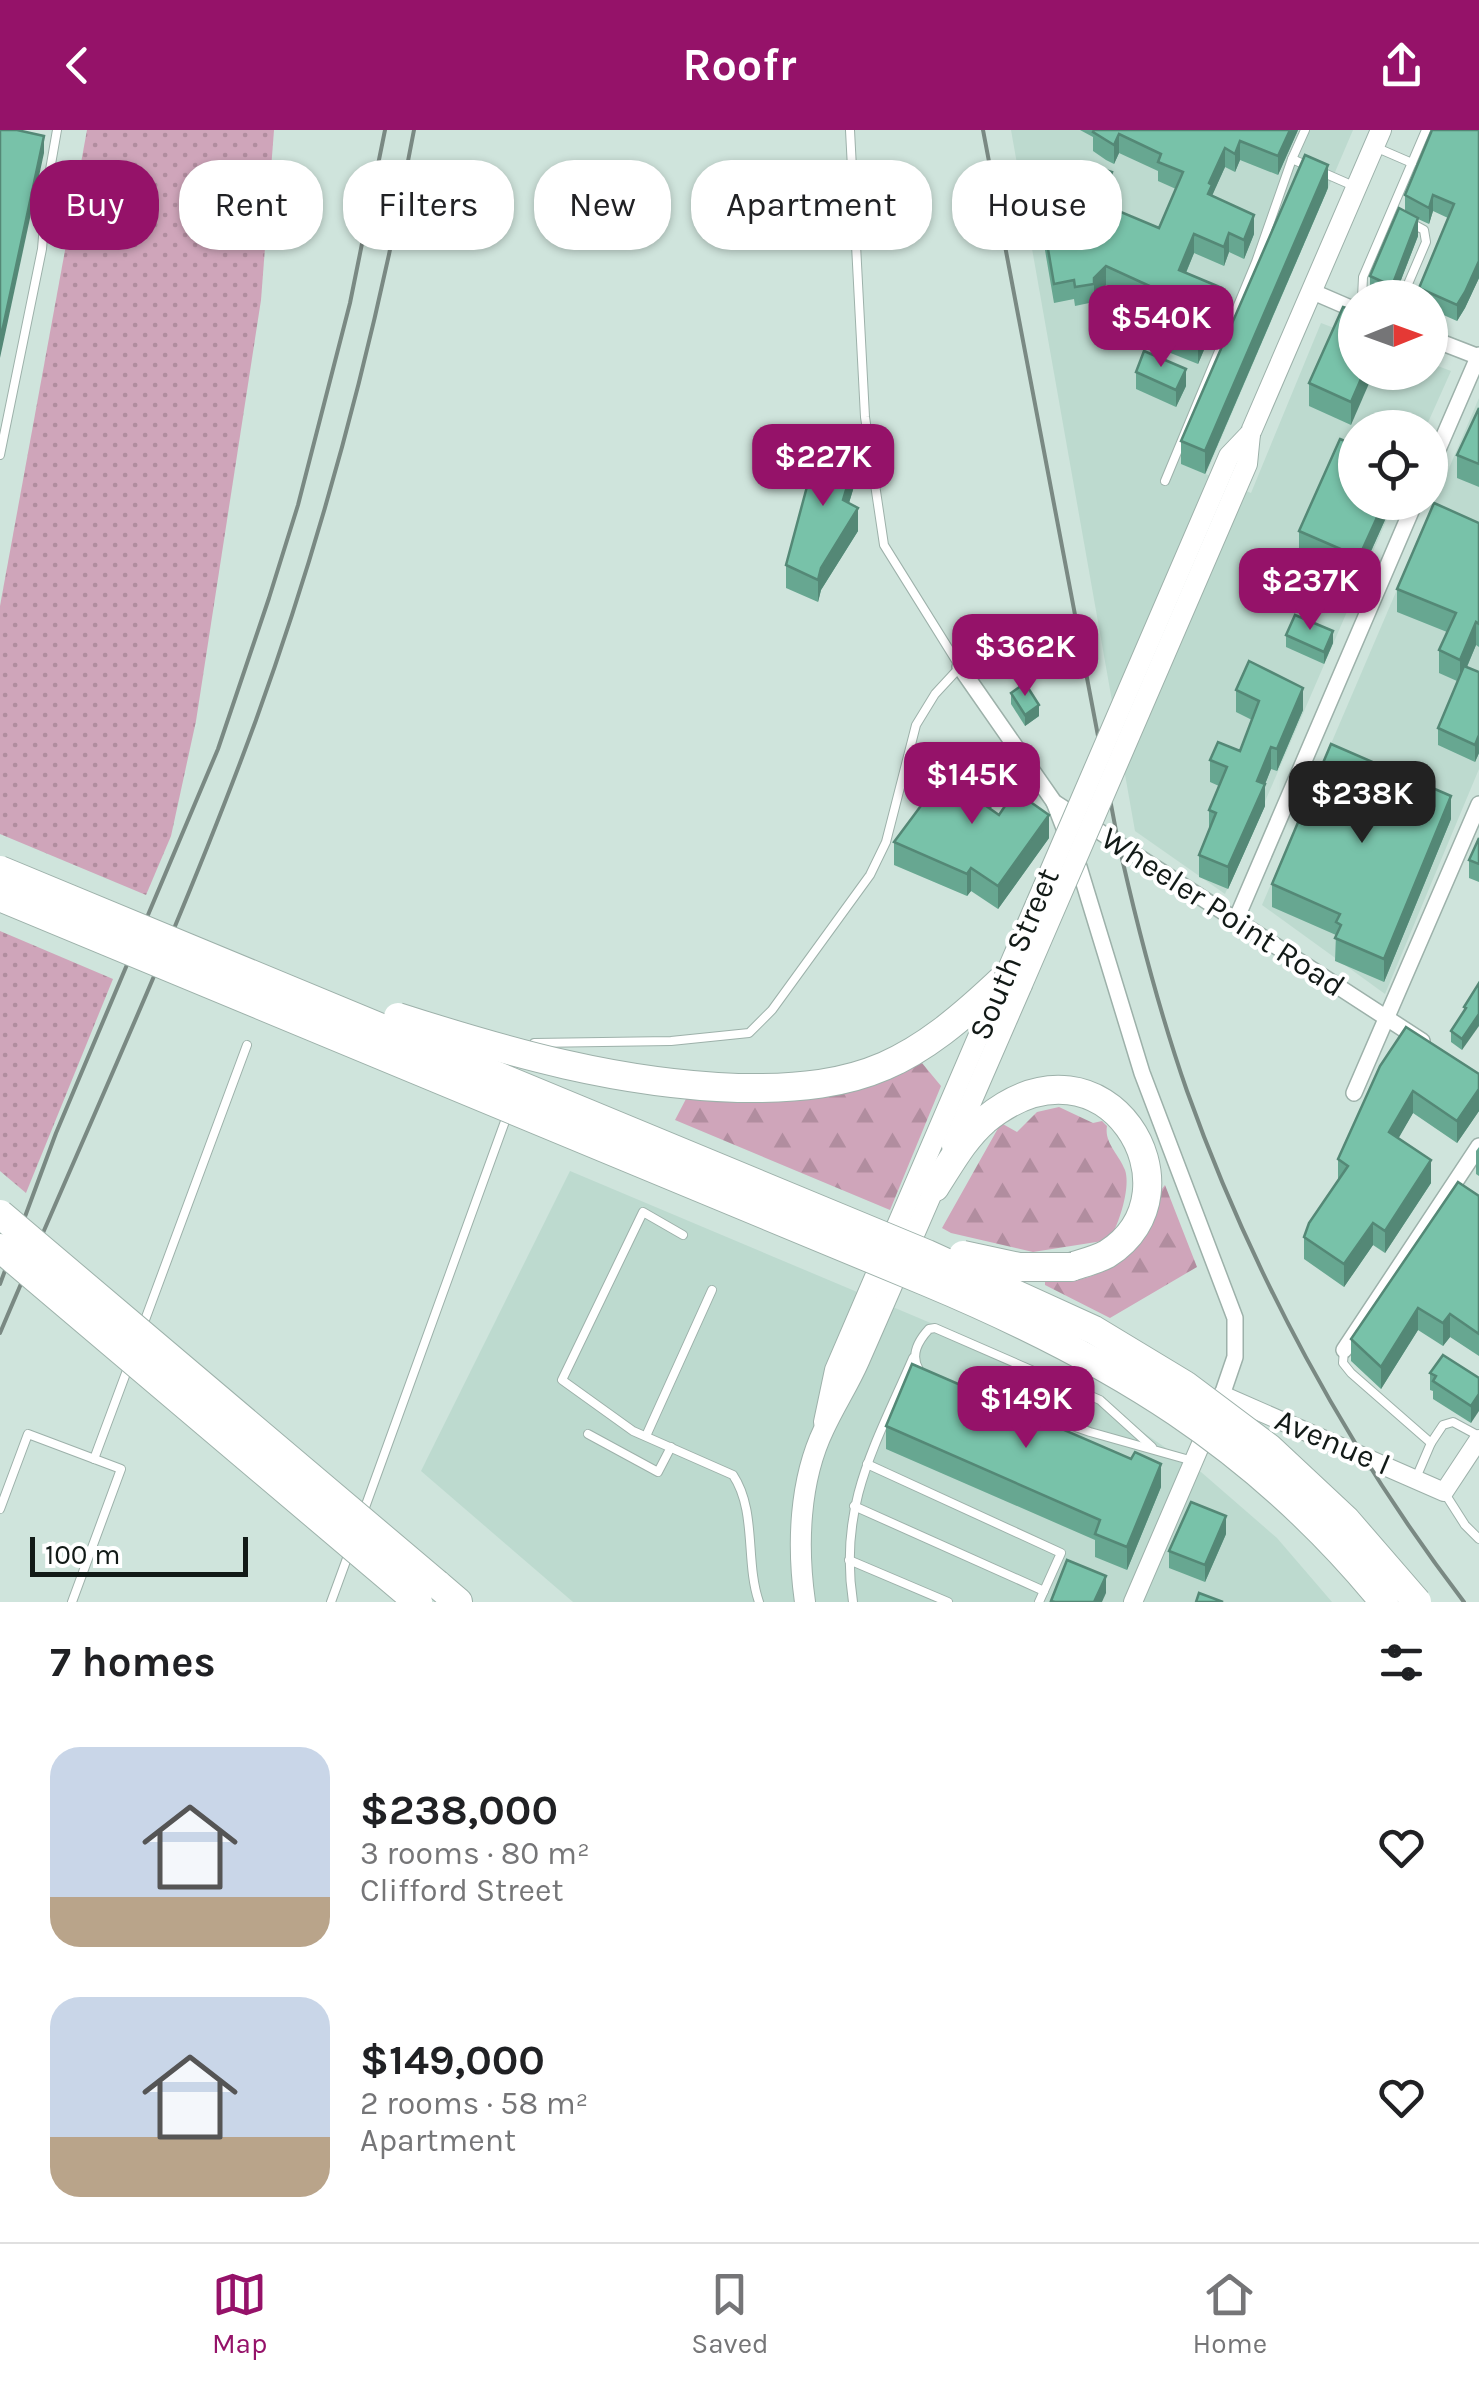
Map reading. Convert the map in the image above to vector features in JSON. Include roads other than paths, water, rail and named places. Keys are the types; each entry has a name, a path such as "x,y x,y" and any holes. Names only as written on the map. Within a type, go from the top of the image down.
{"highway":[{"path":"0,870 805,1203 1035,1301 1118,1343 1249,1432 1309,1484 1417,1602"},
{"path":"0,897 943,1288 1059,1341 1140,1386 1226,1446 1306,1516 1384,1602"},
{"path":"220,961 553,1064 643,1081 738,1088 796,1087 838,1081 896,1063 1013,982"},
{"path":"805,1203 983,1260 1036,1268 1071,1267 1108,1253 1126,1237 1145,1197 1146,1172 1142,1151 1124,1118 1112,1106 1093,1096 1054,1088 1012,1102 976,1128 934,1187"},
{"path":"0,1214 438,1596"},
{"path":"0,1248 438,1596"}],"main road":[{"name":"South Street","path":"824,1429 852,1378 934,1187 1013,982 1229,456 1250,434 1376,135"},
{"name":"South Street","path":"804,1602 800,1551 806,1495 835,1370 1013,982"}],"street":[{"path":"1311,290 1338,302"},
{"path":"1448,345 1479,356 1448,427"},
{"path":"1235,922 1407,520"},
{"name":"Wheeler Point Road","path":"960,667 1054,802 1434,1050"},
{"path":"1054,802 1080,868 1142,1073 1235,1318 1234,1357 1222,1396 1133,1602"},
{"path":"1354,1093 1479,804"},
{"path":"1344,1350 1479,1146"},
{"name":"Avenue I","path":"1222,1396 1444,1492"},
{"path":"1444,1492 1479,1438"}],"lane":[{"path":"0,454 42,249 58,130"},
{"path":"527,1061 534,1043 671,1042 749,1032 772,1010 870,875 886,842 916,725 935,694 960,667 884,545 864,417 850,130"},
{"path":"1165,481 1256,262 1305,130"},
{"path":"1363,280 1426,130"},
{"path":"1376,135 1412,162"},
{"path":"1292,159 1356,187"},
{"path":"1391,213 1424,230 1427,236 1409,280"},
{"path":"94,1459 247,1045"},
{"path":"330,1602 521,1079"},
{"path":"683,1235 643,1212 562,1380 632,1431 732,1475 740,1486 759,1602"},
{"path":"646,1436 712,1290"},
{"path":"854,1602 849,1560 854,1506 918,1342 929,1329 1100,1400 1152,1447"},
{"path":"1344,1350 1343,1363 1351,1373 1431,1444"},
{"path":"915,1354 917,1368 925,1374"},
{"path":"962,1387 1090,1432 1193,1462"},
{"path":"1416,1478 1443,1425 1453,1422 1479,1438"},
{"path":"0,1509 28,1434 121,1469 72,1602"},
{"path":"588,1434 658,1472 671,1447"},
{"path":"868,1464 1062,1553 1040,1602"},
{"path":"1444,1492 1479,1539"},
{"path":"854,1506 1044,1591"},
{"path":"849,1560 948,1602"}],"railway":[{"path":"0,1284 56,1133 218,749 269,598 298,505 350,303 385,130"},
{"path":"0,1333 196,875 281,648 347,428 414,130"},
{"path":"983,130 1117,836 1176,1060 1241,1226 1306,1357 1380,1483 1464,1602"}]}
